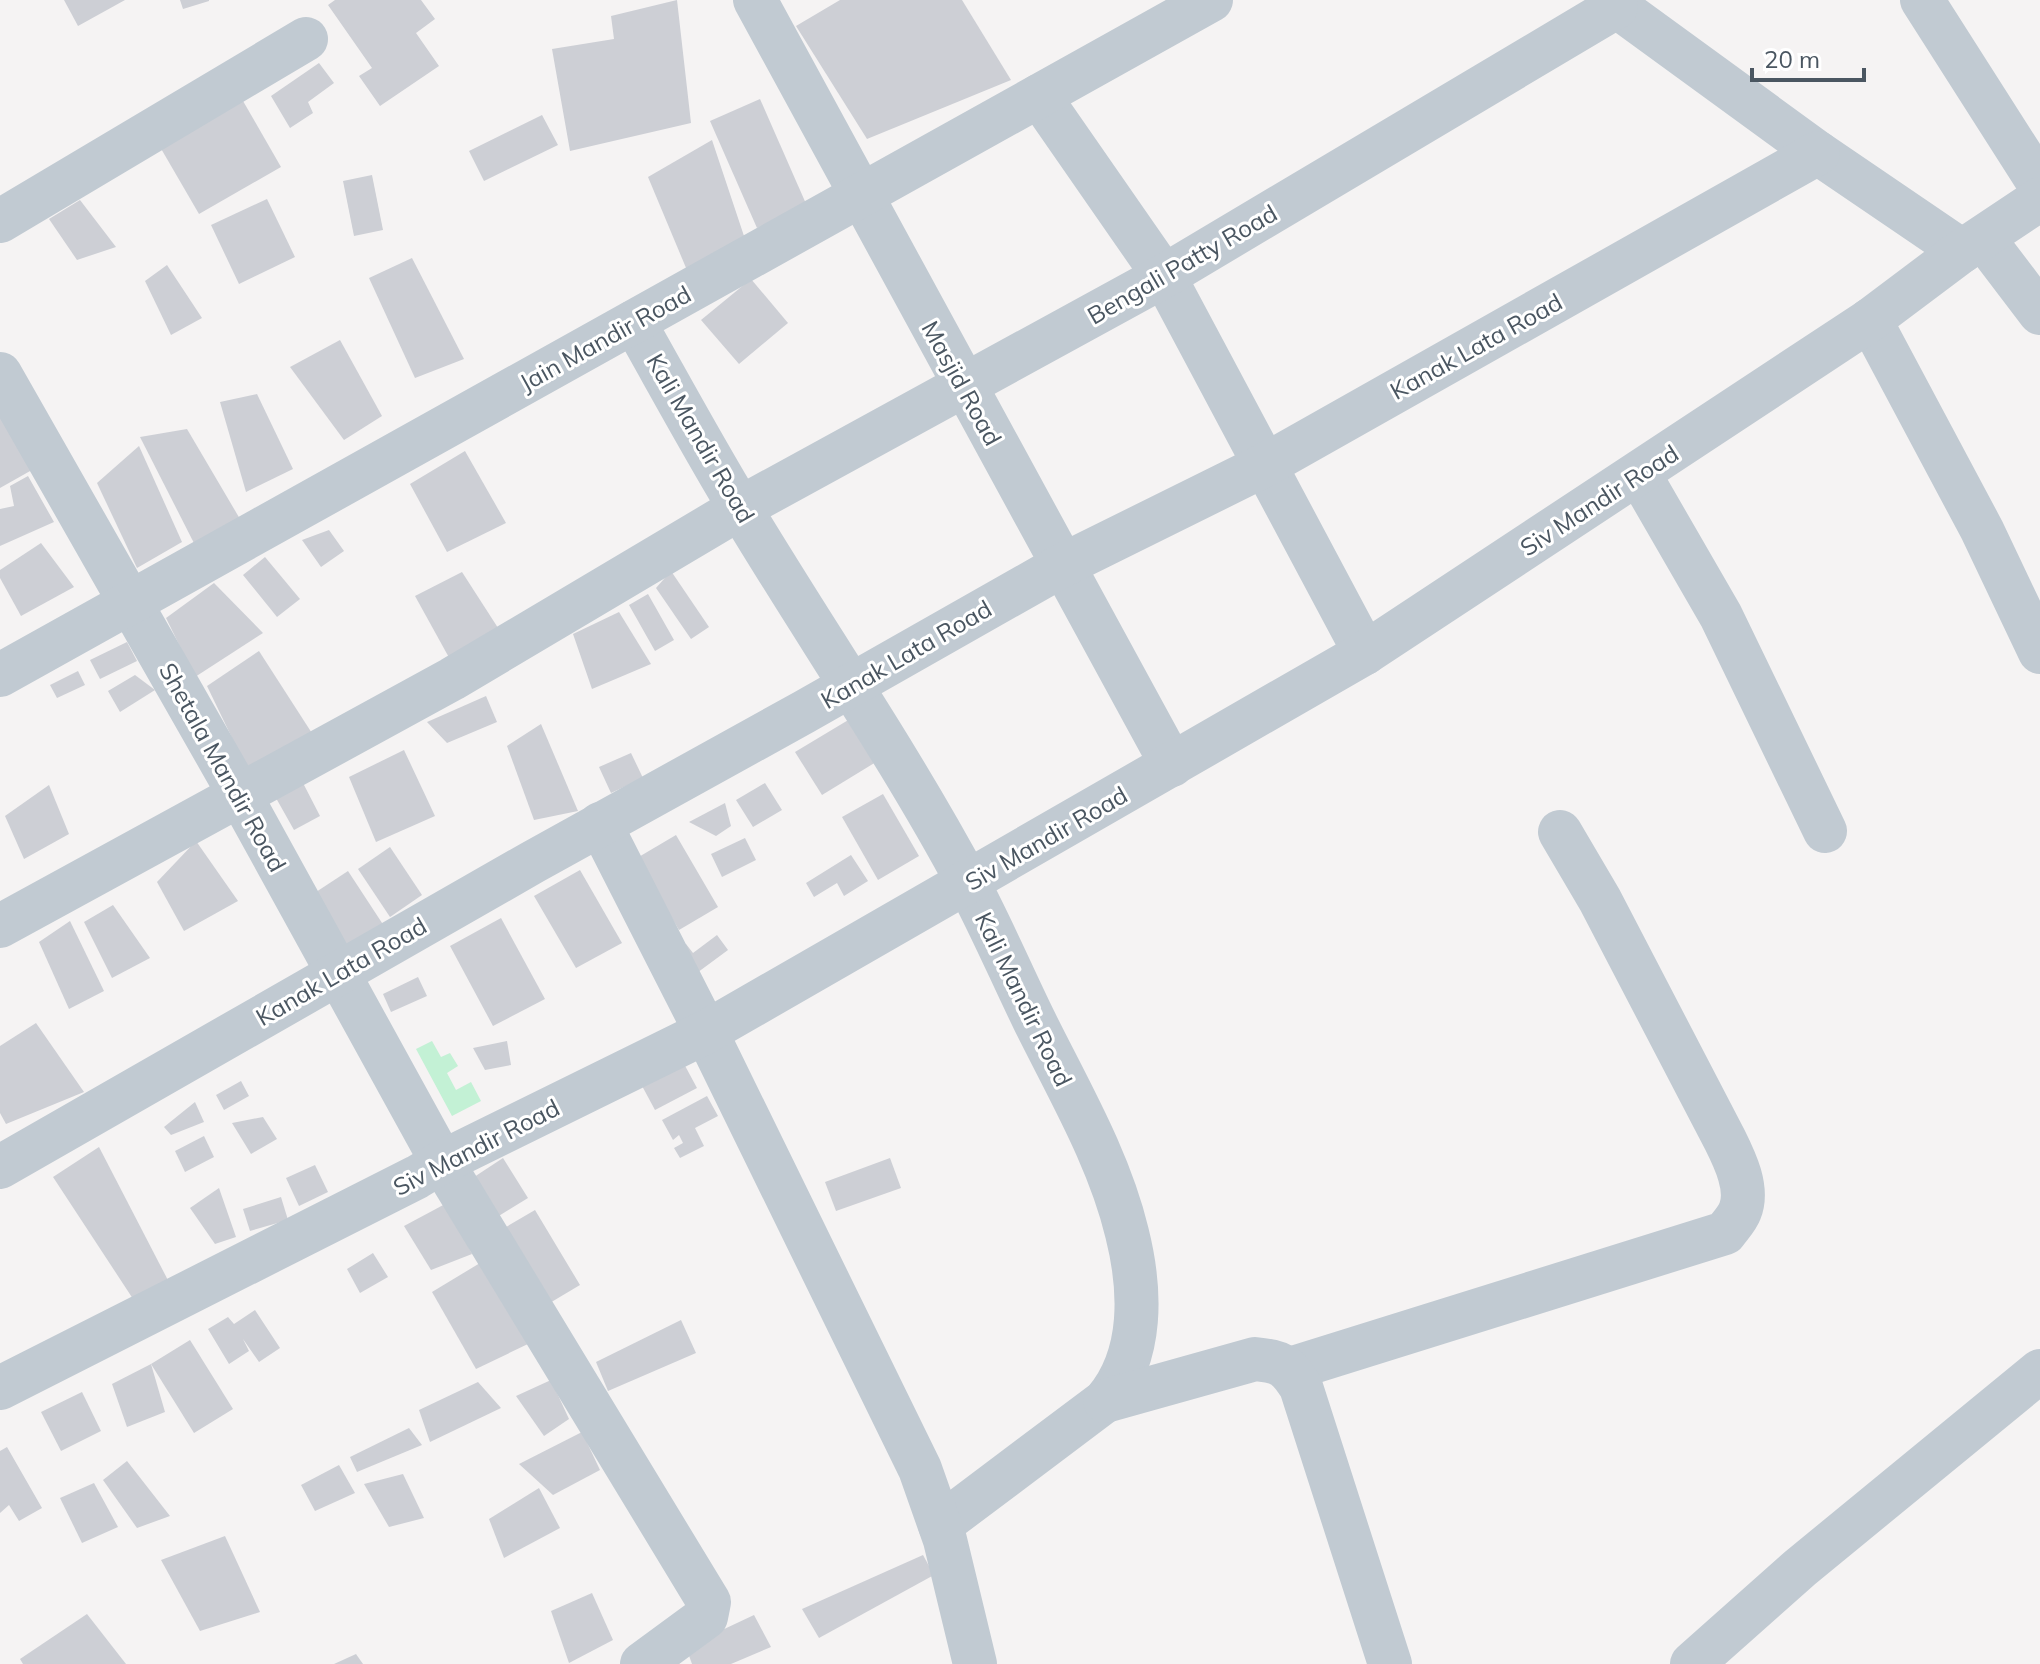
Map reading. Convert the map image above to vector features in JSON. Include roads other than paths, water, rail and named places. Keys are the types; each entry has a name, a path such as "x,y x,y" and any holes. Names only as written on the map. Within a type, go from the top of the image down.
{"street":[{"name":"Masjid Road","path":"755,0 1172,765"},
{"name":"Jain Mandir Road","path":"0,675 1211,0"},
{"path":"1922,0 2040,185"},
{"path":"1612,3 1818,153 1972,244 2040,313"},
{"name":"Bengali Patty Road","path":"0,926 241,797 452,679 740,508 1164,276 1612,3"},
{"path":"0,221 306,39"},
{"path":"1039,96 1164,276 1365,653"},
{"name":"Kanak Lata Road","path":"0,1167 600,824 1063,565 1265,465 1818,153"},
{"name":"Siv Mandir Road","path":"0,1388 442,1162 706,1032 1365,653 1870,320 1972,244 2040,199"},
{"path":"1870,320 1982,530 2040,652"},
{"name":"Kali Mandir Road","path":"634,322 740,508 852,685 968,883 1103,1162 1127,1232 1137,1306 1134,1336 1120,1384 1105,1401 940,1525"},
{"name":"Shetala Mandir Road","path":"0,374 241,797 442,1162 709,1602 706,1617 642,1664"},
{"path":"1639,474 1721,616 1825,831"},
{"path":"600,824 706,1032 920,1469 940,1525 975,1664"},
{"path":"1290,1369 1725,1233 1741,1209 1743,1189 1736,1162 1600,900 1560,832"},
{"path":"1105,1401 1255,1359 1276,1361 1290,1369 1301,1387 1390,1664"},
{"path":"1692,1664 1800,1568 2040,1371"}]}
